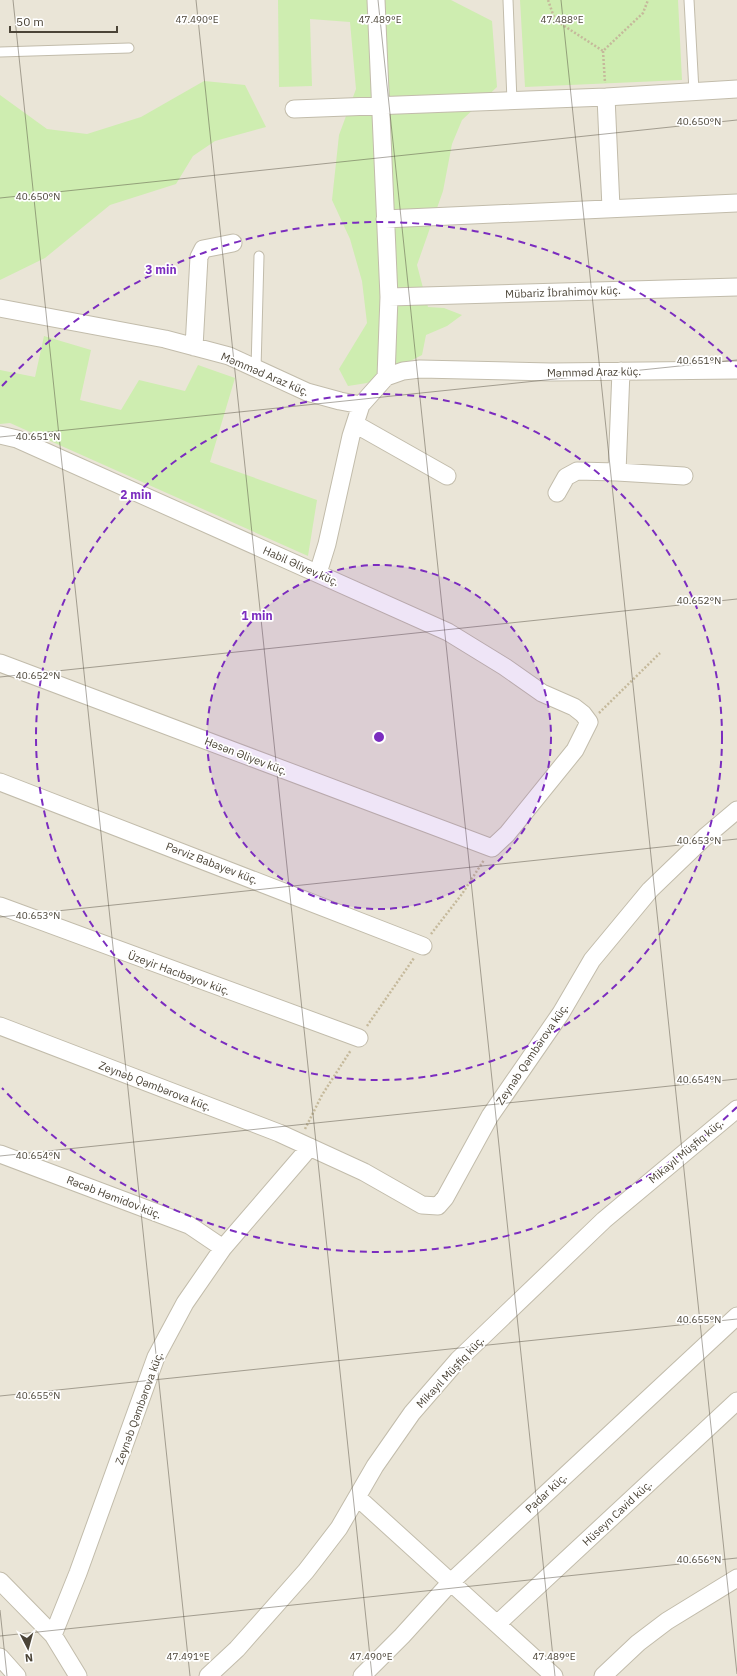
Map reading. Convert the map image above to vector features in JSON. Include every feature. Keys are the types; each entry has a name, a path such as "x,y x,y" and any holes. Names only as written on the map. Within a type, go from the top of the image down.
{"street":[{"path":"318,573 327,544 339,484 361,405 386,377 389,297 376,0"},
{"path":"294,109 380,104 606,97 737,89"},
{"path":"606,97 611,208"},
{"path":"385,219 737,202"},
{"path":"194,347 199,257 203,249 233,243"},
{"name":"Mübariz İbrahimov küç.","path":"389,297 737,287"},
{"name":"Məmməd Araz küç.","path":"0,308 165,339 229,356 307,392 361,405"},
{"name":"Məmməd Araz küç.","path":"386,377 403,371 420,369 551,372 737,370"},
{"path":"617,472 620,371"},
{"path":"355,424 447,476"},
{"name":"Habil Əliyev küç.","path":"0,435 17,439 448,632 505,667 542,693 574,708 583,714 589,722"},
{"path":"557,493 566,476 577,471 684,476"},
{"name":"Həsən Əliyev küç.","path":"0,663 492,848"},
{"path":"492,848 507,834 574,750 589,722"},
{"name":"Pərviz Babayev küç.","path":"0,782 423,946"},
{"name":"Zeynəb Qəmbərova küç.","path":"0,1026 304,1145 364,1172 422,1205 438,1206 445,1198 490,1116 560,1013 592,960 650,890 705,837 737,810"},
{"name":"Üzeyir Hacıbəyov küç.","path":"0,906 359,1038"},
{"name":"Mikayıl Müşfiq küç.","path":"208,1676 237,1649 306,1571 339,1528 375,1466 412,1413 458,1360 604,1220 737,1109"},
{"name":"Zeynəb Qəmbərova küç.","path":"53,1635 78,1573 156,1357 185,1303 223,1248 304,1145"},
{"name":"Rəcəb Həmidov küç.","path":"0,1154 189,1225 223,1248"},
{"name":"Padar küç.","path":"362,1676 402,1636 451,1582 737,1316"},
{"name":"Hüseyn Cavid küç.","path":"497,1624 737,1401"},
{"path":"357,1497 554,1676"},
{"path":"603,1676 638,1643 667,1621 737,1578"},
{"path":"0,1581 53,1635 78,1676"},
{"path":"0,1657 17,1676"}],"lane":[{"path":"508,0 512,101"},
{"path":"689,0 694,92"},
{"path":"0,52 129,48"},
{"path":"256,369 259,256"}],"path":[{"path":"548,0 555,20 603,51"},
{"path":"603,51 644,13 648,0"},
{"path":"603,51 606,97"},
{"path":"589,722 607,707 660,653"},
{"path":"304,1145 322,1095 359,1038 423,946 462,894 492,848"}],"shaded area":[{"path":"0,0 737,0 737,1676 0,1676"}],"green space":[{"path":"278,0 451,0 492,21 497,87 462,120 452,144 443,191 417,265 428,307 444,308 462,315 447,326 426,335 422,355 367,383 348,386 339,369 367,323 362,281 350,239 332,200 339,135 356,89 350,22 310,19 312,86 279,87"},
{"path":"520,0 678,0 682,80 525,87"},
{"path":"204,81 245,85 266,127 215,141 193,156 176,184 110,205 45,258 0,280 0,95 47,129 87,134 141,117"},
{"path":"44,336 91,350 80,400 121,410 139,380 185,391 198,365 235,378 210,462 317,500 308,556 10,423 0,424 0,370 35,377"}]}
